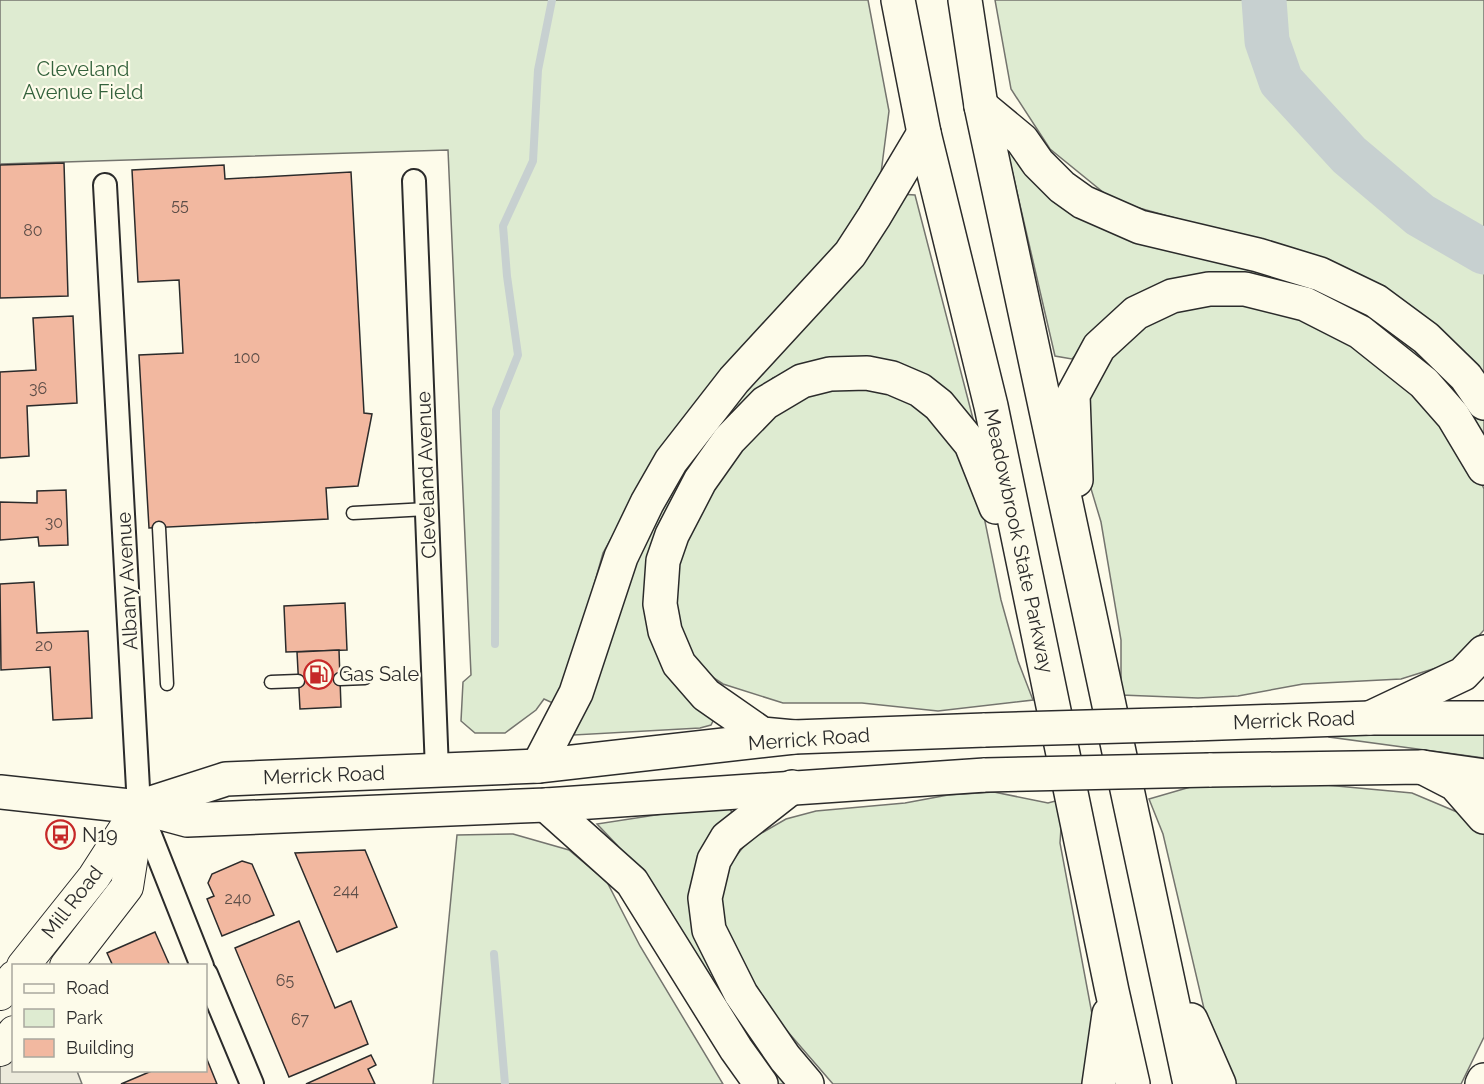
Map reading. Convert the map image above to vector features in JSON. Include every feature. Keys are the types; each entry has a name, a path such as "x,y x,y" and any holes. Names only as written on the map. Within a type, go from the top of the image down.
{"main road":[{"name":"Meadowbrook State Parkway","path":"898,0 924,133 991,406 1133,1084"},
{"path":"965,0 981,106 1190,1084"},
{"path":"981,106 1023,140 1038,163 1062,188 1083,202 1140,227 1258,255 1320,273 1376,301 1426,338 1466,377 1484,403"},
{"path":"538,766 576,693 621,557 647,503 671,461 734,380 850,254 924,133"},
{"path":"1079,569 1073,395 1100,347 1136,313 1172,296 1209,289 1245,289 1305,304 1360,332 1424,383 1453,416 1484,468"},
{"path":"794,737 762,734 706,694 679,664 665,632 660,604 663,561 672,535 700,481 729,440 765,403 802,381 830,374 867,373 883,376 920,390 939,405 971,444 1027,583"},
{"path":"1370,718 1463,674 1484,652"},
{"name":"Merrick Road","path":"139,807 226,779 538,766 794,737 1370,718 1484,718"},
{"path":"1422,767 1455,783 1484,817"},
{"name":"Merrick Road","path":"0,792 139,807 188,820 546,805 985,775 1422,767 1484,776"},
{"path":"792,787 727,838 714,860 705,898 709,930 741,994 785,1058 807,1084"},
{"path":"546,805 633,882 760,1084"},
{"name":"Mill Road","path":"25,964 94,878 139,807"},
{"name":"Mill Road","path":"68,964 127,887 139,807"},
{"path":"1163,956 1219,1084"},
{"path":"0,994 12,979"},
{"path":"1099,1084 1112,991"},
{"path":"0,1050 12,1035"},
{"path":"1482,1084 1484,1080"}],"street":[{"name":"Cleveland Avenue","path":"414,181 438,770"},
{"name":"Albany Avenue","path":"105,184 139,807 201,964"},
{"path":"207,976 252,1084"}],"lane":[{"path":"353,513 427,509"},
{"path":"159,528 167,684"},
{"path":"340,679 365,678"},
{"path":"271,682 298,681"}],"green space":[{"name":"Cleveland Avenue Field","path":"0,0 868,0 889,111 881,173 851,229 657,456 603,553 579,638 555,704 544,699 536,710 505,733 475,733 461,721 463,682 471,675 448,150 0,164"},
{"path":"995,0 1484,0 1484,378 1257,241 1114,201 1050,149 1011,89"},
{"path":"1017,148 1047,186 1293,274 1410,337 1484,417 1484,438 1447,386 1407,348 1348,309 1288,285 1111,315 1072,359 1055,356 1007,149"},
{"path":"899,194 915,195 978,438 866,357 831,357 773,378 728,418 650,568 715,717 711,725 700,728 574,735 619,605 657,507 700,442"},
{"path":"1237,296 1307,314 1378,355 1430,403 1481,482 1484,489 1484,630 1455,662 1401,679 1303,684 1238,696 1198,698 1121,695 1121,640 1101,522 1080,452 1081,411 1103,361 1160,307"},
{"path":"830,381 897,387 933,410 980,497 1001,600 1018,661 1033,700 938,711 862,703 783,703 723,684 697,667 671,606 680,543 715,477 772,407"},
{"path":"1329,730 1484,732 1484,758 1329,737"},
{"path":"1211,781 1283,781 1412,793 1476,820 1484,828 1484,1037 1461,1084 1228,1084 1213,1047 1163,834 1149,799"},
{"path":"994,792 1048,803 1063,799 1060,843 1095,1030 1089,1084 833,1084 781,1024 730,946 716,910 722,864 732,861 748,841 786,819 816,811 905,803 948,795"},
{"path":"727,804 733,814 695,900 795,1084 775,1084 656,892 597,824"},
{"path":"513,834 569,850 607,882 640,946 723,1084 433,1084 457,835"}],"shaded area":[{"path":"12,1033 12,1072 77,1072 82,1084 0,1084 0,1050"}],"building":[{"path":"64,163 68,296 0,298 0,165"},
{"path":"224,165 225,179 351,172 364,413 372,414 358,486 326,488 328,519 149,528 139,355 183,353 179,280 138,282 132,170"},
{"path":"73,316 77,403 27,406 29,456 0,458 0,372 36,370 33,318"},
{"path":"66,490 68,545 39,546 38,537 0,540 0,502 37,503 37,491"},
{"path":"34,582 37,633 88,631 92,718 53,720 50,667 1,670 0,584"},
{"path":"345,603 347,650 286,652 284,606"},
{"path":"339,650 341,707 300,709 297,652"},
{"path":"365,850 397,927 337,952 295,853"},
{"path":"242,861 252,864 274,915 222,936 207,899 214,896 208,883 212,874"},
{"path":"299,921 335,1008 351,1001 368,1044 289,1077 235,948"},
{"path":"155,932 169,964 112,964 107,953"},
{"path":"371,1055 376,1065 368,1069 375,1084 306,1084"},
{"path":"207,1059 217,1084 121,1084 149,1072 207,1072"}],"waterway":[{"path":"495,644 496,410 518,355 507,276 503,226 533,161 538,70 552,0"},
{"path":"1264,0 1267,41 1281,81 1349,155 1420,215 1484,252"},
{"path":"494,954 505,1084"}],"place":[{"name":"Gas Sale","path":"318,674"},
{"name":"N19","path":"61,835"}]}
